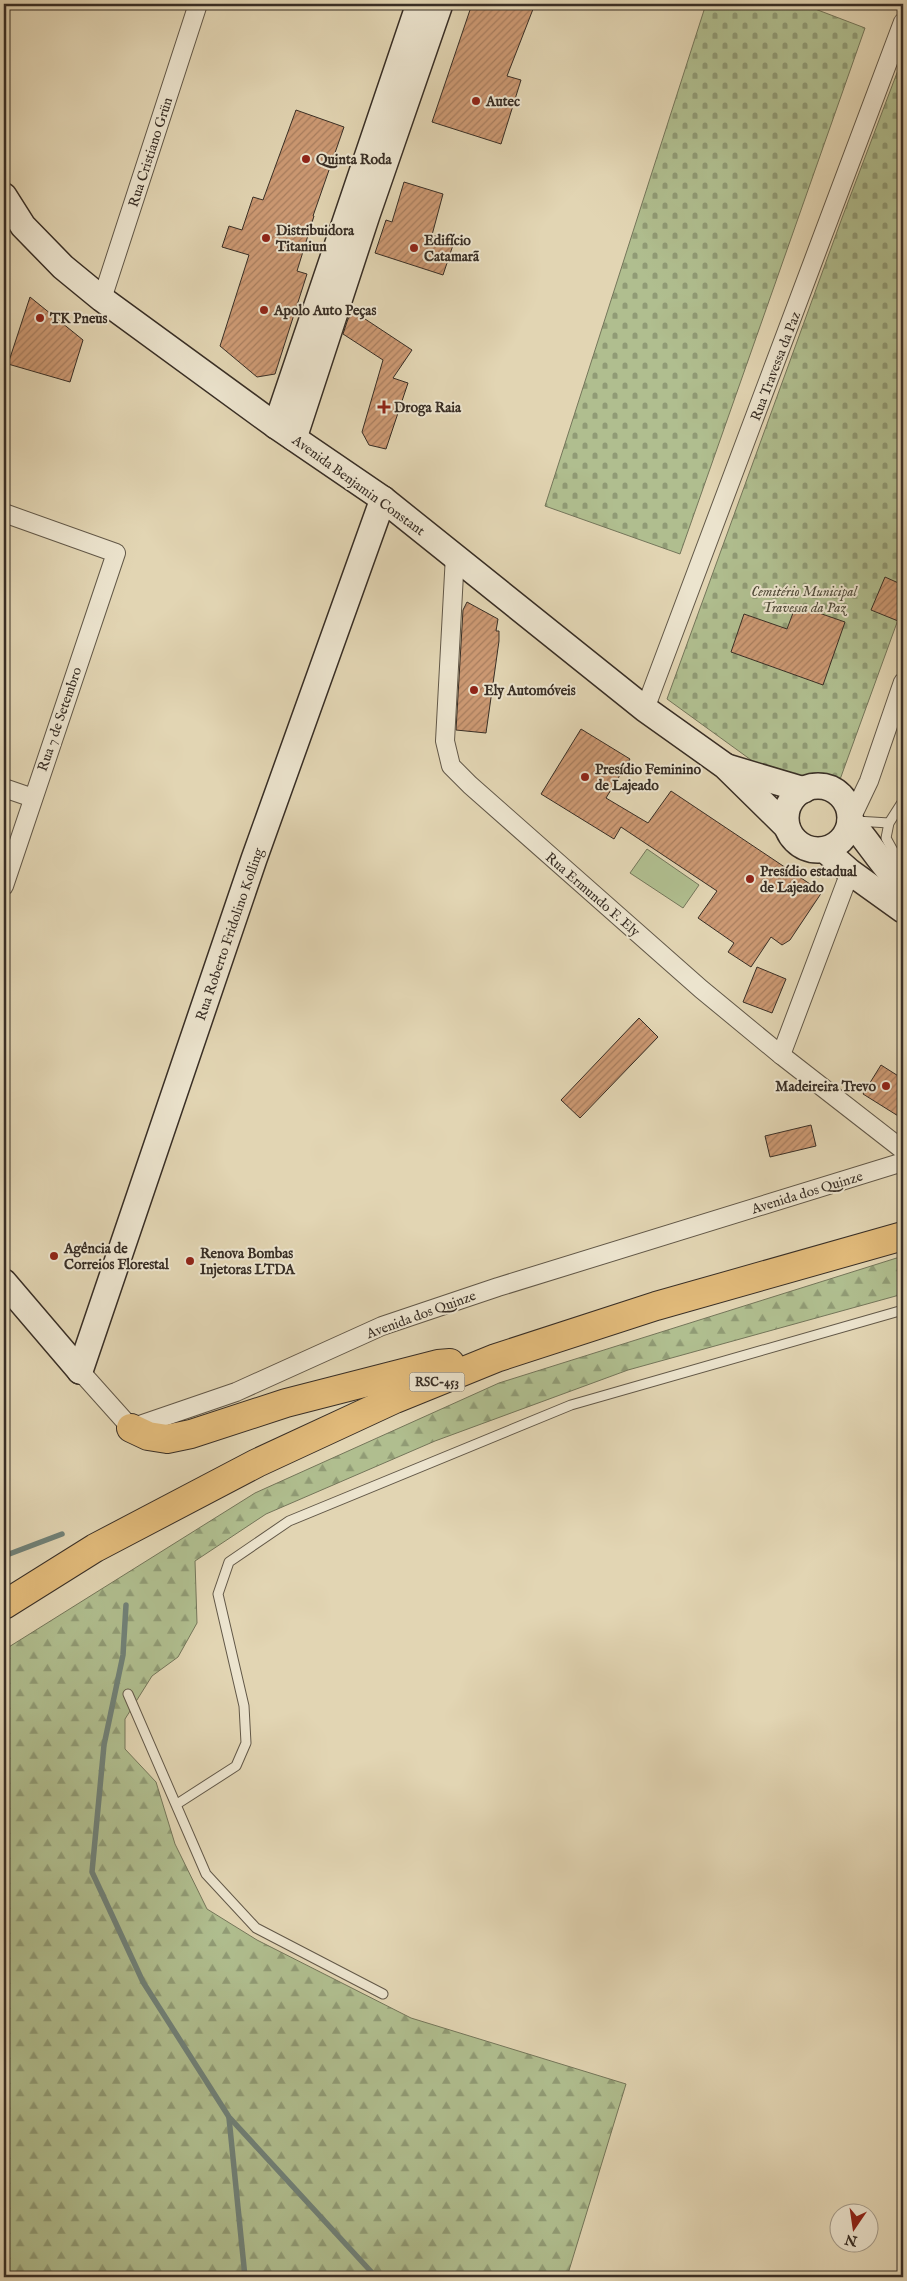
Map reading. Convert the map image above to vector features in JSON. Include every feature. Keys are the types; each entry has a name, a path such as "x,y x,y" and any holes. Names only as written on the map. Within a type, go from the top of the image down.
{"highway":[{"name":"RSC-453","path":"4,1605 95,1548 257,1463 395,1399 496,1358 656,1306 903,1236"},
{"path":"130,1428 148,1436 166,1440 191,1434 286,1403 438,1364 496,1358"}],"main road":[{"path":"404,78 419,4"},
{"path":"285,432 404,78 440,4"},
{"name":"Avenida Benjamin Constant","path":"4,197 23,226 62,267 102,300 285,432 383,499 645,709 725,766 787,826"},
{"name":"Rua Roberto Fridolino Kolling","path":"80,1371 254,859 383,499"},
{"name":"Avenida Benjamin Constant","path":"725,766 804,790"},
{"path":"817,786 830,788 841,796 848,808 850,821 845,836 840,842 825,850 812,850 801,846 792,837 787,826 787,809 791,801 804,790 817,786"},
{"path":"850,821 871,845 889,872 903,886"},
{"path":"871,845 900,860"},
{"path":"825,850 850,872 903,910"},
{"path":"4,1282 80,1371"}],"street":[{"name":"Rua Cristiano Grün","path":"102,300 198,4"},
{"name":"Rua Travessa da Paz","path":"645,709 903,22"},
{"name":"Rua 7 de Setembro","path":"4,513 116,552 4,886"},
{"name":"Rua Ermundo F. Ely","path":"455,555 445,741 452,766 470,785 678,969 780,1054 903,1150"},
{"path":"850,821 870,781 903,682"},
{"path":"4,788 33,798"},
{"path":"780,1054 850,872"},
{"name":"Avenida dos Quinze","path":"130,1428 236,1392 382,1326 498,1287 903,1162"},
{"path":"80,1371 130,1428"}],"lane":[{"path":"900,860 886,838 889,822 903,801"},
{"path":"850,821 889,822"},
{"path":"177,1804 236,1766 246,1742 244,1706 218,1594 229,1562 290,1521 571,1406 903,1310"},
{"path":"128,1694 206,1874 256,1928 383,1994"}],"green space":[{"path":"706,4 802,4 865,28 680,554 545,506"},
{"name":"Cemitério Municipal Travessa da Paz","path":"903,57 903,606 838,785 758,765 667,699 842,218"},
{"path":"647,849 699,885 683,908 630,873"},
{"path":"903,1256 903,1294 628,1370 435,1441 266,1514 195,1561 197,1623 178,1657 152,1676 125,1719 125,1749 156,1782 175,1844 207,1909 257,1940 411,2018 626,2084 567,2277 4,2277 4,1650 255,1493 499,1383"}],"building":[{"path":"472,4 535,4 507,76 521,80 501,144 432,122"},
{"path":"296,110 344,127 313,216 297,271 307,274 275,374 257,377 220,346 249,255 222,247 229,226 242,230 253,197 263,200"},
{"path":"404,182 443,194 432,235 454,242 443,275 375,253 386,220 392,222"},
{"name":"TK Pneus","path":"30,297 83,340 70,382 8,364"},
{"path":"353,311 412,350 393,378 408,383 386,449 369,445 362,432 383,360 343,334"},
{"path":"885,577 903,585 903,623 871,610"},
{"name":"Ely Automóveis","path":"467,602 498,619 496,631 499,631 499,641 486,733 456,730 463,610"},
{"path":"796,605 845,622 823,685 731,652 744,614 787,629"},
{"path":"581,729 630,759 606,798 648,823 671,791 822,892 790,940 782,945 771,937 751,967 728,952 734,943 698,918 717,891 621,827 614,839 541,794"},
{"path":"757,967 786,979 772,1013 743,1002"},
{"path":"639,1018 658,1037 580,1118 561,1100"},
{"name":"Madeireira Trevo","path":"881,1065 903,1079 903,1119 863,1094"},
{"path":"811,1125 816,1146 770,1157 765,1136"}],"waterway":[{"path":"4,1556 62,1534"},
{"path":"126,1605 123,1655 104,1745 92,1872 143,1982 229,2117 376,2277"},
{"path":"229,2118 245,2277"}],"place":[{"name":"Autec","path":"476,101"},
{"name":"Quinta Roda","path":"306,159"},
{"name":"Distribuidora Titaniun","path":"266,238"},
{"name":"Edifício Catamarã","path":"414,248"},
{"name":"Apolo Auto Peças","path":"264,310"},
{"name":"TK Pneus","path":"40,318"},
{"name":"Droga Raia","path":"384,407"},
{"name":"Ely Automóveis","path":"474,690"},
{"name":"Presídio Feminino de Lajeado","path":"585,777"},
{"name":"Presídio estadual de Lajeado","path":"750,879"},
{"name":"Madeireira Trevo","path":"886,1086"},
{"name":"Agência de Correios Florestal","path":"54,1256"},
{"name":"Renova Bombas Injetoras LTDA","path":"190,1261"}]}
